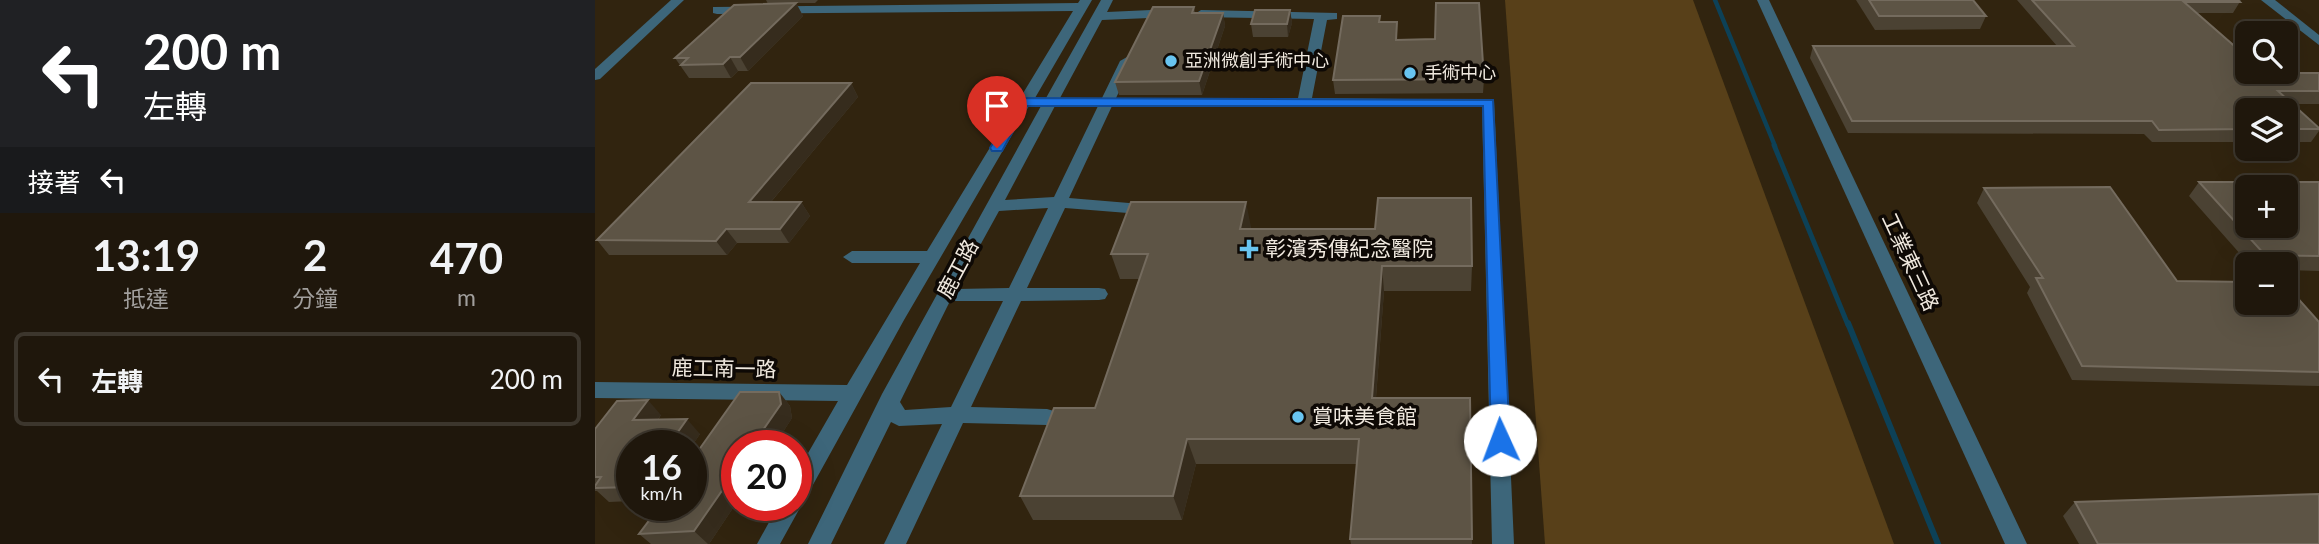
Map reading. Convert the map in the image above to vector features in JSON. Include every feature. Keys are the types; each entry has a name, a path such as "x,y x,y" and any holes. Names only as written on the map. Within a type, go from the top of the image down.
{"street":[{"path":"595,76 678,0"},
{"name":"鹿工路","path":"819,544 944,295 1107,0"},
{"name":"工業東三路","path":"1763,0 2017,544"},
{"path":"2267,0 2319,41"},
{"path":"717,10 1084,4"},
{"name":"鹿工路","path":"812,465 1023,102 1084,4"},
{"path":"895,544 1105,102 1151,13"},
{"path":"1098,16 1151,13 1327,16 1304,102"},
{"path":"1023,102 1489,103 1503,544"},
{"path":"993,206 1058,202 1124,206 1150,211 1163,209"},
{"path":"852,257 933,257"},
{"path":"944,295 1099,294"},
{"name":"鹿工南一路","path":"595,390 852,393"},
{"path":"889,400 899,418 955,415 1047,417"},
{"path":"768,544 781,521"}],"shaded area":[{"path":"595,0 2319,0 2319,544 595,544"},
{"path":"1505,0 1693,0 1894,544 1545,544"}],"building":[{"path":"1869,0 1973,0 1986,16 1879,16"},
{"path":"2032,0 2238,0 2240,2 2184,2 2235,47 2235,84 2298,84 2298,73 2319,73 2319,91 2278,91 2286,98 2235,98 2235,129 2159,130 2152,121 1852,121 1813,46 2074,46"},
{"path":"796,3 740,57 730,57 723,64 681,65 688,58 675,58 734,5"},
{"name":"手術中心","path":"1436,3 1479,3 1484,79 1333,80 1343,16 1380,16 1379,22 1397,22 1396,40 1435,39"},
{"name":"亞洲微創手術中心","path":"1153,7 1194,7 1192,13 1223,13 1199,81 1115,82"},
{"path":"1255,10 1290,10 1287,24 1251,24"},
{"path":"751,83 851,83 749,202 801,202 780,229 726,229 716,241 597,240"},
{"path":"2298,109 2319,128 2298,129"},
{"path":"2199,182 2235,182 2235,222"},
{"path":"2298,182 2319,182 2319,256 2298,256 2298,252 2262,252 2250,238 2298,238"},
{"path":"2110,187 2177,281 2235,282 2235,315 2298,315 2298,299 2319,322 2319,372 2082,366 2036,278 2043,278 1984,188"},
{"name":"彰濱秀傳紀念醫院","path":"1378,198 1471,198 1472,266 1382,266 1372,398 1470,398 1472,539 1350,539 1359,439 1187,439 1173,496 1020,496 1054,408 1095,408 1148,254 1111,254 1131,202 1246,202 1240,229 1375,229"},
{"path":"740,392 779,392 781,404 763,430 721,430 721,492 707,512 707,438"},
{"path":"648,400 633,420 687,419 679,430 616,430 616,487 595,488 601,477 595,477 595,429 617,401"},
{"path":"2319,494 2319,544 2098,544 2075,502"},
{"path":"649,521 701,521 694,531 639,534"}],"waterway":[{"path":"1715,0 1775,146"},
{"path":"1774,145 1848,325"},
{"path":"1848,323 1938,544"}],"place":[{"name":"亞洲微創手術中心","path":"1171,61"},
{"name":"手術中心","path":"1410,73"},
{"name":"彰濱秀傳紀念醫院","path":"1249,249"},
{"name":"賞味美食館","path":"1298,417"}],"route":[{"path":"997,148 1023,102 1489,103 1500,440"}]}
